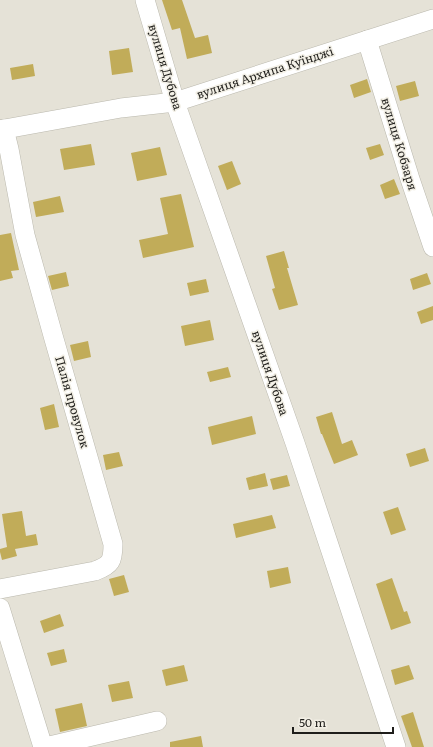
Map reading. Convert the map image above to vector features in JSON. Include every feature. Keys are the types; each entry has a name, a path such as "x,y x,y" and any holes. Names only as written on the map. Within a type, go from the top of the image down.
{"street":[{"name":"вулиця Дубова","path":"145,0 175,102 295,443 396,747"},
{"name":"вулиця Архипа Куїнджі","path":"2,129 121,108 175,102 433,19"},
{"name":"вулиця Кобзаря","path":"367,40 410,179 433,247"},
{"name":"Палія провулок","path":"0,590 95,571 109,564 114,553 113,544 25,235 9,149 2,129"},
{"path":"0,608 44,747 157,721"}],"building":[{"path":"162,0 182,0 195,38 208,35 212,53 187,59 180,28 172,30"},
{"path":"129,48 133,72 112,75 109,51"},
{"path":"33,64 35,76 12,80 10,68"},
{"path":"367,79 371,92 354,98 350,85"},
{"path":"415,81 419,96 400,101 396,86"},
{"path":"91,144 95,165 64,170 60,149"},
{"path":"380,144 384,155 370,160 366,148"},
{"path":"160,147 167,175 137,181 131,153"},
{"path":"232,161 241,184 227,190 218,166"},
{"path":"394,179 400,194 385,199 380,185"},
{"path":"181,194 194,247 143,258 139,240 168,234 160,198"},
{"path":"60,196 64,212 36,217 33,202"},
{"path":"11,233 19,270 11,271 13,278 0,281 0,235"},
{"path":"284,251 289,268 287,268 298,305 279,310 272,289 275,288 266,256"},
{"path":"66,272 69,286 52,290 48,276"},
{"path":"427,273 431,284 413,290 410,279"},
{"path":"206,279 209,292 190,296 187,283"},
{"path":"433,306 433,320 421,324 417,312"},
{"path":"210,320 214,340 185,346 181,326"},
{"path":"88,341 91,357 74,361 70,345"},
{"path":"228,367 231,377 210,382 207,372"},
{"path":"54,404 59,427 45,430 40,408"},
{"path":"332,412 342,444 352,440 358,455 334,464 321,434 316,417"},
{"path":"252,416 256,434 212,445 208,427"},
{"path":"425,448 429,461 410,467 406,454"},
{"path":"119,452 123,466 106,470 103,455"},
{"path":"265,473 268,486 249,490 246,478"},
{"path":"287,475 290,486 273,490 270,479"},
{"path":"398,507 406,530 391,535 383,512"},
{"path":"22,511 26,536 36,534 38,545 15,549 17,556 2,560 0,549 7,547 2,514"},
{"path":"272,515 276,528 236,538 233,524"},
{"path":"288,567 291,583 270,588 267,571"},
{"path":"124,575 129,592 114,596 109,579"},
{"path":"392,578 404,612 407,611 411,623 391,630 376,584"},
{"path":"60,614 64,626 44,633 40,621"},
{"path":"64,649 67,662 51,666 47,653"},
{"path":"184,665 188,681 166,686 162,670"},
{"path":"409,665 414,679 395,685 391,670"},
{"path":"129,681 133,698 112,702 108,685"},
{"path":"82,703 87,726 60,732 55,709"},
{"path":"413,712 424,747 412,747 401,716"},
{"path":"201,736 203,747 170,747 170,742"}]}
